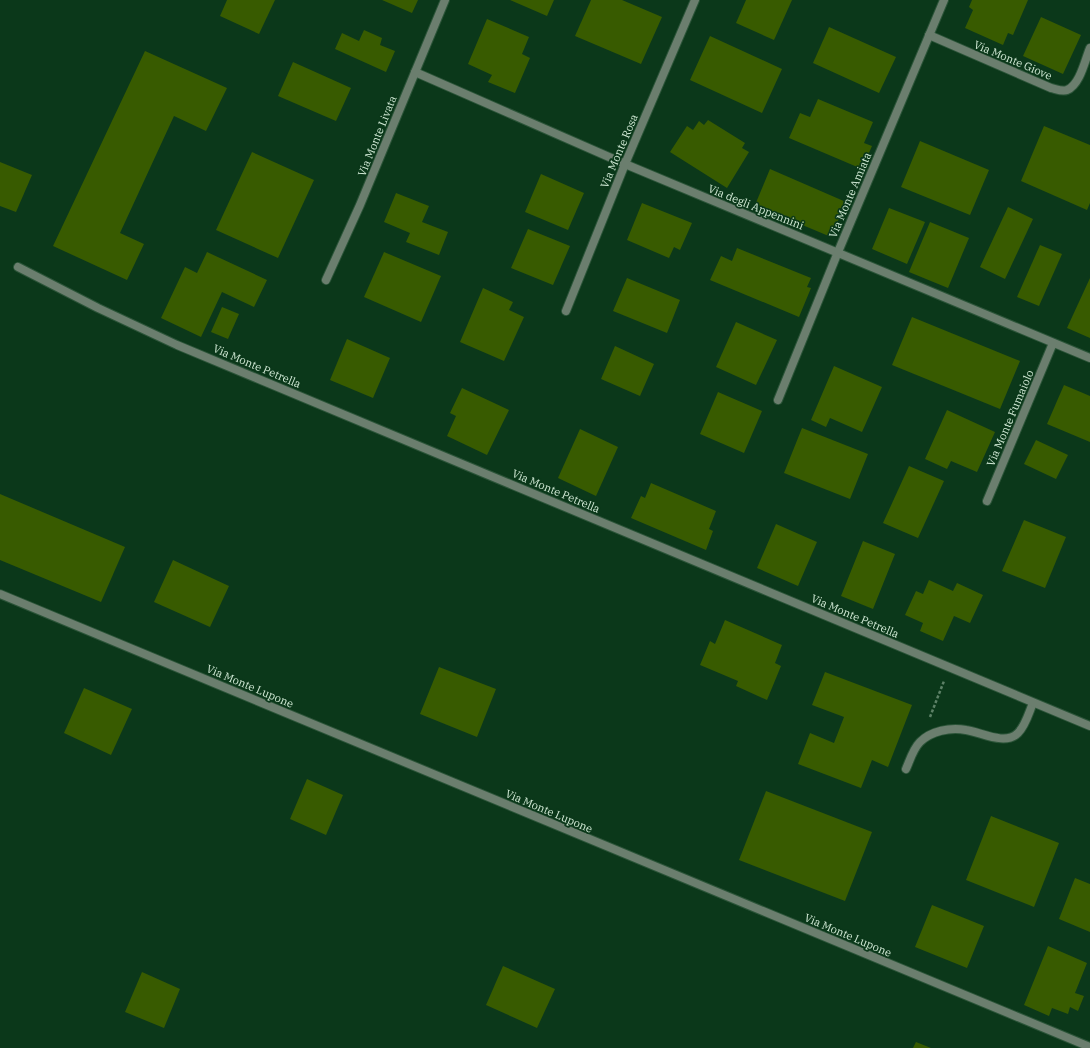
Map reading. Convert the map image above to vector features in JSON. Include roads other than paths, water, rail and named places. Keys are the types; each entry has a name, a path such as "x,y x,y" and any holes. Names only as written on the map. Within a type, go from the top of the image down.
{"street":[{"name":"Via Monte Livata","path":"326,280 360,205 445,0"},
{"name":"Via Monte Rosa","path":"566,311 625,164 695,0"},
{"name":"Via Monte Amiata","path":"778,400 838,252 944,0"},
{"name":"Via Monte Giove","path":"929,35 1051,88 1061,90 1066,90 1076,82 1090,48"},
{"name":"Via degli Appennini","path":"415,72 625,164 1090,358"},
{"name":"Via Monte Petrella","path":"18,267 104,311 177,345 1090,726"},
{"name":"Via Monte Fumaiolo","path":"987,501 1053,343"},
{"name":"Via Monte Lupone","path":"0,594 1090,1047"},
{"path":"906,769 914,750 920,742 935,732 965,729 994,738 1012,737 1018,733 1024,725 1033,703"}]}
